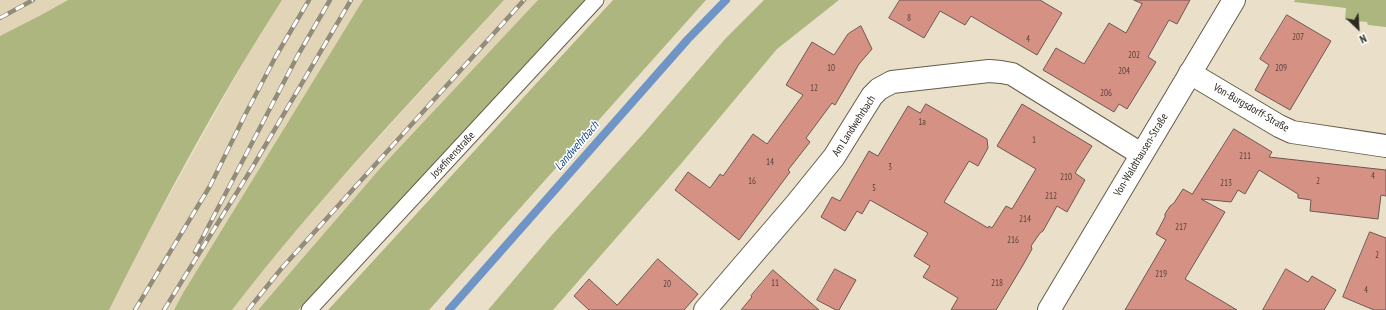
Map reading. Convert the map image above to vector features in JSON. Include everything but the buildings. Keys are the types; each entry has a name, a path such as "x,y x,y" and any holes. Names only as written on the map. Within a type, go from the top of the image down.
{"street":[{"name":"Von-Waldthausen-Straße","path":"1049,310 1234,0"},
{"name":"Am Landwehrbach","path":"705,310 834,157 879,89 892,82 989,71 1012,74 1141,154"},
{"name":"Von-Burgsdorff-Straße","path":"1190,73 1279,126 1292,132 1386,146"}],"lane":[{"name":"Josefinenstraße","path":"309,310 596,0"}],"shaded area":[{"path":"68,0 0,36 0,1"},
{"path":"282,0 363,0 174,310 109,310 142,244 252,47"},
{"path":"504,0 538,0 383,165 258,310 232,310 265,266 330,191"}],"green space":[{"path":"68,0 282,0 235,75 191,152 109,310 0,310 0,36"},
{"path":"363,0 504,0 330,191 232,310 174,310 183,293"},
{"path":"538,0 586,0 298,310 258,310 383,165"},
{"path":"613,0 706,0 429,310 328,310"},
{"path":"764,0 839,0 777,49 680,165 553,310 488,310 551,236 643,134 726,38"},
{"path":"1295,0 1386,0 1386,27 1368,25 1367,22 1345,20 1346,8 1294,2"}],"waterway":[{"name":"Landwehrbach","path":"449,310 688,39 726,0"}],"railway":[{"path":"0,18 33,0"},
{"path":"135,310 210,186 276,56 309,0"},
{"path":"195,252 298,55 330,0"},
{"path":"164,310 252,168 351,0"},
{"path":"248,310 281,269 524,0"}]}
